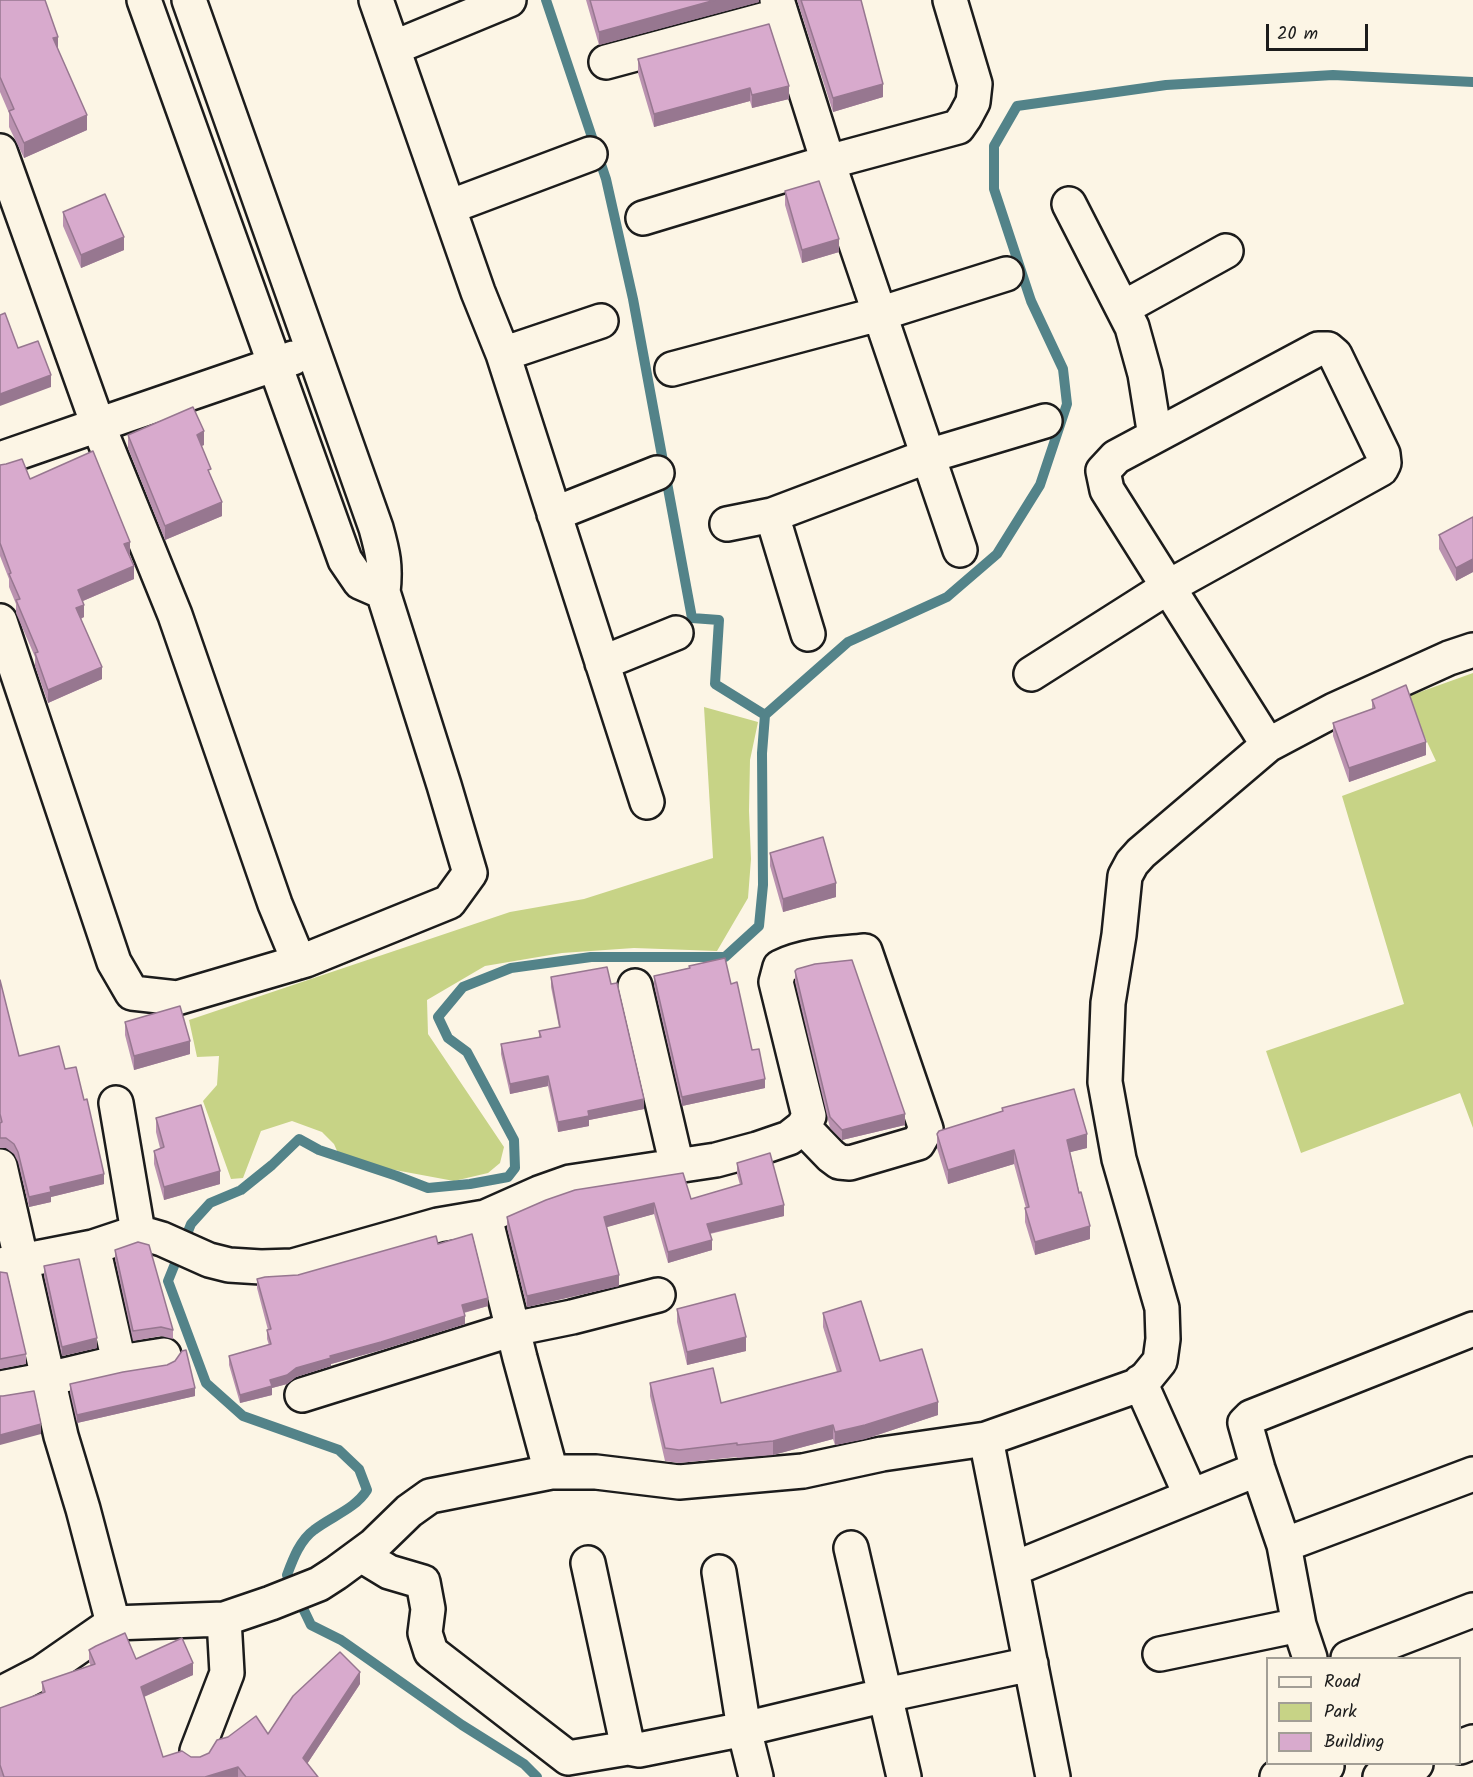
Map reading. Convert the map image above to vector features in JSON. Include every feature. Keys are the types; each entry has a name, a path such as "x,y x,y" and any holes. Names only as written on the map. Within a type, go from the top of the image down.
{"street":[{"path":"144,0 345,560 360,582 383,592"},
{"path":"0,621 114,962 132,993 177,998 298,962 449,902 470,873 383,592 386,571 383,551 314,349 189,0"},
{"path":"376,0 478,292 503,354 647,802"},
{"path":"393,48 510,0"},
{"path":"643,218 828,162 958,127 973,102 975,84 960,3"},
{"path":"606,62 779,8 828,162 960,550"},
{"path":"0,151 98,425 175,615 275,904 298,962"},
{"path":"448,207 590,154"},
{"path":"1069,204 1132,327 1145,374 1155,436"},
{"path":"1123,308 1226,251"},
{"path":"672,369 879,314 1006,274"},
{"path":"503,354 601,321"},
{"path":"0,459 274,365 314,349"},
{"path":"1031,674 1168,587 1381,469 1384,463 1383,454 1335,355 1328,349 1318,349 1116,457 1103,471 1107,490 1168,587 1268,745"},
{"path":"727,524 772,515 928,456 1045,422"},
{"path":"554,514 657,473"},
{"path":"772,515 808,634"},
{"path":"602,663 676,633"},
{"path":"0,1694 41,1673 113,1623 224,1619 284,1599 319,1584 374,1545 409,1511 430,1496 551,1472 596,1472 679,1482 803,1471 882,1454 986,1439 1136,1386 1148,1377 1160,1361 1163,1339 1162,1308 1119,1159 1105,1082 1108,1003 1119,935 1125,876 1141,853 1268,745 1345,706 1449,658 1473,650"},
{"path":"11,1263 150,1236 209,1260 229,1265 293,1266 438,1225 485,1217 570,1182 716,1160 789,1138 803,1127 808,1116 776,982 780,967 809,956 865,951 926,1129 918,1143 850,1163 839,1162 831,1156 803,1127"},
{"path":"635,986 677,1166"},
{"path":"116,1103 150,1236"},
{"path":"0,1166 11,1263 48,1379 61,1436 113,1623"},
{"path":"485,1217 551,1472"},
{"path":"93,1246 119,1362"},
{"path":"302,1395 513,1329 658,1295"},
{"path":"1309,1657 1299,1625 1284,1545 1245,1423 1251,1417 1473,1329"},
{"path":"0,1388 119,1362 164,1355"},
{"path":"1140,1382 1191,1496"},
{"path":"986,1439 1053,1777"},
{"path":"1012,1569 1258,1469"},
{"path":"1284,1545 1473,1474"},
{"path":"851,1548 904,1777"},
{"path":"361,1555 389,1572 423,1582 428,1609 425,1633 431,1652 568,1758 628,1748 639,1750 744,1729 1031,1664"},
{"path":"588,1563 628,1748"},
{"path":"718,1572 744,1729 756,1777"},
{"path":"1353,1657 1473,1610"},
{"path":"197,1751 227,1673 224,1619"},
{"path":"1160,1653 1299,1625"},
{"path":"1380,1777 1413,1765"},
{"path":"1277,1777 1328,1769"}],"green space":[{"path":"1473,673 1473,1128 1460,1093 1301,1153 1266,1051 1404,1004 1342,796 1436,761 1406,697"},
{"path":"704,707 758,722 750,760 751,859 748,898 717,951 634,948 562,953 485,966 427,1000 428,1034 504,1147 500,1163 488,1173 454,1181 341,1160 334,1144 322,1132 292,1121 261,1131 243,1178 231,1179 203,1101 217,1085 219,1056 197,1057 189,1020 510,912 584,899 713,858"}],"building":[{"path":"0,0 45,0 58,37 53,38 87,115 24,143 9,111 14,109 0,77"},
{"path":"590,0 715,0 599,32"},
{"path":"801,0 861,0 883,84 833,98"},
{"path":"769,24 789,86 752,95 750,88 654,114 638,59"},
{"path":"819,181 839,239 802,250 785,191"},
{"path":"105,194 124,237 81,255 63,212"},
{"path":"5,313 18,348 38,341 51,375 0,394 0,315"},
{"path":"193,407 204,431 197,435 211,469 208,470 222,502 165,526 128,435"},
{"path":"93,451 130,542 124,544 134,566 78,590 84,605 76,608 102,667 48,690 35,653 38,652 16,600 20,599 9,574 11,573 0,543 0,465 22,459 30,479"},
{"path":"1473,517 1473,559 1456,568 1439,535"},
{"path":"1406,685 1426,742 1349,768 1333,723 1375,708 1372,700"},
{"path":"823,837 836,883 783,899 770,853"},
{"path":"725,958 731,984 737,982 752,1050 759,1049 765,1079 682,1097 654,976"},
{"path":"852,960 905,1114 842,1130 830,1117 795,971 815,964"},
{"path":"607,967 611,984 617,983 644,1099 588,1111 589,1116 558,1122 548,1076 510,1084 501,1044 541,1037 539,1031 560,1027 551,977"},
{"path":"0,980 19,1056 59,1046 65,1069 76,1067 84,1100 87,1099 104,1174 50,1187 51,1192 29,1197 18,1152 14,1144 6,1138 0,1138 0,1123 2,1122 0,1114"},
{"path":"180,1006 190,1041 134,1056 125,1022"},
{"path":"1074,1089 1087,1134 1067,1140 1079,1193 1081,1192 1090,1226 1035,1242 1025,1208 1029,1207 1014,1150 948,1170 937,1134 939,1131 1003,1111 1002,1108"},
{"path":"201,1105 220,1171 164,1187 154,1151 164,1147 156,1118"},
{"path":"770,1153 784,1205 707,1224 712,1240 668,1252 654,1203 604,1217 619,1275 527,1296 507,1217 575,1190 683,1173 691,1199 742,1184 737,1163"},
{"path":"472,1234 488,1298 462,1305 465,1316 330,1356 331,1358 296,1368 287,1375 270,1380 272,1386 240,1395 229,1356 271,1344 267,1330 271,1329 257,1279 298,1275 436,1236 438,1244"},
{"path":"138,1242 149,1245 173,1330 161,1327 133,1331 115,1250"},
{"path":"79,1259 97,1338 62,1347 44,1266"},
{"path":"0,1272 7,1273 26,1354 0,1359"},
{"path":"735,1294 746,1337 687,1352 677,1309"},
{"path":"861,1301 880,1361 922,1349 938,1402 835,1432 833,1425 773,1441 679,1450 665,1448 650,1383 713,1368 721,1403 841,1371 823,1313"},
{"path":"186,1350 195,1388 77,1415 70,1384 167,1365 175,1361 182,1351"},
{"path":"34,1391 41,1424 0,1435 0,1396"},
{"path":"125,1633 136,1659 182,1638 193,1663 141,1687 163,1757 182,1751 191,1757 200,1757 209,1753 217,1740 228,1737 256,1716 268,1734 293,1696 340,1652 360,1672 303,1758 318,1777 246,1777 238,1767 205,1777 4,1777 0,1765 0,1708 45,1692 42,1682 95,1664 89,1650"}],"waterway":[{"path":"546,0 606,179 633,299 692,618 719,620 715,684 765,715"},
{"path":"537,1777 524,1764 462,1725 341,1640 311,1625 287,1575 301,1544 309,1534 350,1507 367,1490 359,1469 339,1450 243,1416 206,1383 168,1281 191,1224 210,1203 241,1190 299,1139 319,1150 428,1188 508,1177 515,1168 514,1140 467,1052 448,1038 438,1017 463,987 511,968 591,957 725,957 759,926 763,885 762,753 765,715 848,642 947,597 997,554 1040,485 1067,404 1063,369 1031,301 994,189 994,146 1017,106 1166,85 1333,75 1473,82"}]}
